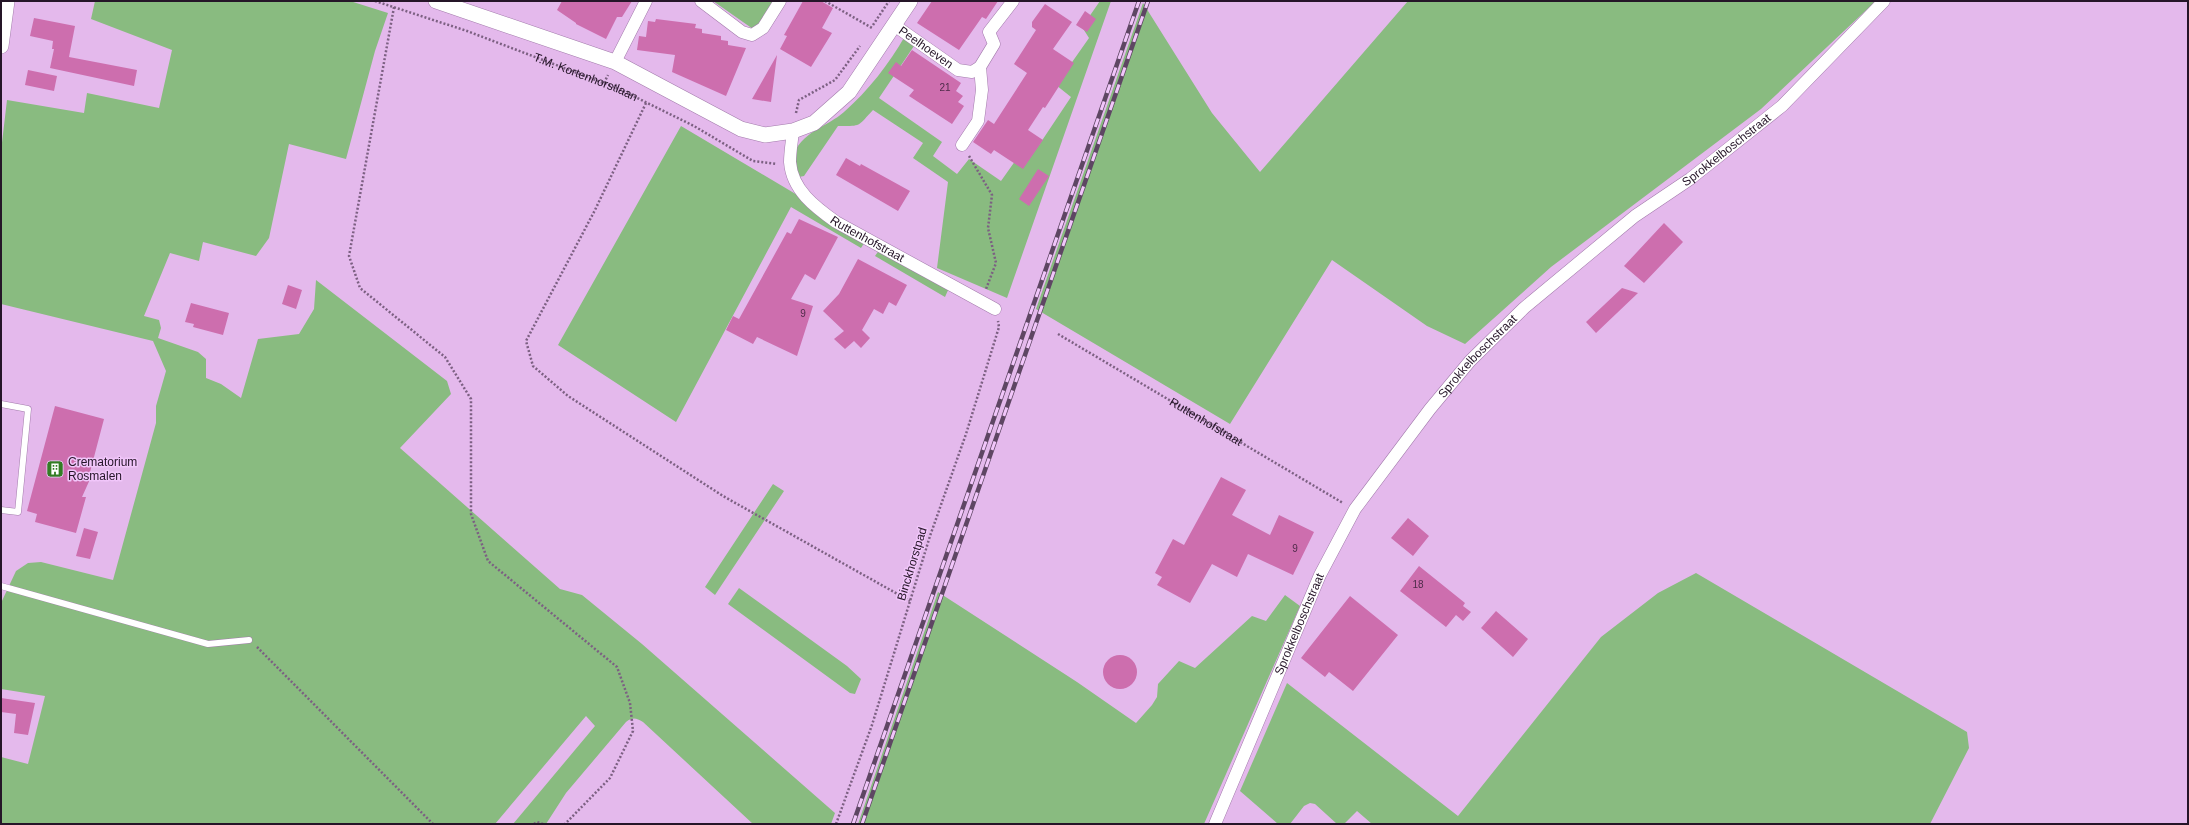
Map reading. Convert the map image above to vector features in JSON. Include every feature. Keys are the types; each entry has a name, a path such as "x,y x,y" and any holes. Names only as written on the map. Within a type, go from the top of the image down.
{"street":[{"path":"1,46 7,1"},
{"name":"T.M. Kortenhorstlaan","path":"436,1 615,62 741,129 765,135 793,131 814,123 849,92 910,1"},
{"path":"615,62 646,1"},
{"path":"701,1 742,32 752,35 763,28 780,1"},
{"path":"962,145 978,121 982,90 980,67 994,44 989,32 1013,1"},
{"name":"Sprokkelboschstraat","path":"1215,824 1320,575 1355,510 1435,403 1470,361 1524,308 1635,216 1690,180 1782,106 1884,1"},
{"name":"Peelhoeven","path":"894,25 958,70 972,72 980,67"},
{"name":"Ruttenhofstraat","path":"793,131 790,162 793,178 812,205 836,222 995,309"}],"lane":[{"path":"1,404 28,409 18,512 1,510"},
{"path":"1,586 208,644 249,640"}],"path":[{"name":"T.M. Kortenhorstlaan","path":"375,1 467,31 619,89 694,126 753,160 774,164 790,162"},
{"path":"825,1 872,28"},
{"path":"869,32 889,1"},
{"path":"394,7 348,256 360,288 445,358 471,399 471,514 488,561 617,667 630,703 633,731 610,778 565,824"},
{"path":"793,131 799,100 835,80 862,42"},
{"path":"646,103 595,210 526,341 533,366 568,396 723,496 910,601"},
{"path":"962,145 992,195 988,228 996,263 981,301"},
{"name":"Binckhorstpad","path":"836,824 872,724 910,601 999,327 995,309"},
{"name":"Ruttenhofstraat","path":"1058,334 1355,510"},
{"path":"249,640 433,824"},
{"path":"534,824 537,822 543,824"}],"green space":[{"path":"95,1 350,1 388,13 375,51 346,159 289,144 269,238 256,256 203,242 199,261 170,253 144,316 159,320 161,328 158,338 198,352 206,359 206,378 221,384 241,398 258,339 299,334 314,309 316,280 447,381 451,394 400,448 560,589 582,595 642,644 835,813 831,824 753,824 643,722 631,719 626,722 566,793 546,824 513,824 595,726 586,716 495,824 1,824 1,757 28,764 45,696 1,689 1,603 16,571 28,563 41,562 113,580 156,423 156,406 166,371 153,341 1,304 1,151 7,100 84,113 87,93 159,108 172,50 91,19"},
{"path":"713,1 777,1 767,21 753,29"},
{"path":"1100,1 1111,1 1007,298 937,268 948,182 913,158 923,143 873,110 861,123 851,126 838,126 804,176 799,177 795,168 794,154 799,144 805,138 838,117 870,86 892,57 905,36 916,43 879,98 942,142 933,156 957,174 969,159 1001,181 1030,140 1039,145 1071,97 1056,85 1089,38 1082,27"},
{"path":"1408,1 1876,1 1761,109 1551,267 1465,344 1427,326 1332,260 1230,424 1036,309 1143,3 1212,113 1260,172"},
{"path":"681,126 868,237 861,248 791,207 676,422 558,345"},
{"path":"882,246 949,288 945,297 875,256"},
{"path":"773,484 784,491 715,595 705,587"},
{"path":"1696,573 1967,732 1969,748 1930,824 1372,824 1357,811 1344,824 1337,824 1315,804 1310,803 1304,806 1290,824 1278,824 1240,791 1287,683 1458,816 1601,637 1658,593"},
{"path":"739,588 847,666 861,679 855,694 850,693 728,604"},
{"path":"938,592 1077,682 1136,723 1157,697 1158,684 1179,661 1195,668 1252,616 1266,621 1285,595 1300,606 1204,824 858,824"}],"building":[{"path":"562,1 632,1 622,17 617,17 606,39 576,24 557,10"},
{"path":"803,1 821,1 833,8 822,28 832,33 811,67 780,49 787,36 784,35"},
{"path":"932,1 998,1 986,19 982,17 959,50 917,23"},
{"path":"1045,4 1072,22 1053,49 1074,63 1045,108 1043,107 1028,130 1043,140 1023,169 994,150 991,154 973,142 988,120 994,124 1027,73 1014,64 1036,30 1032,27 1032,22"},
{"path":"1085,11 1096,19 1087,32 1076,25"},
{"path":"34,18 75,26 69,57 137,70 134,86 50,68 54,49 52,49 53,41 30,36"},
{"path":"656,19 696,24 695,28 702,29 702,33 721,36 721,40 728,41 728,45 746,48 726,96 672,72 675,55 637,50 639,36 646,37 648,21 655,22"},
{"path":"912,50 961,83 956,91 963,96 958,102 964,106 952,124 909,96 914,90 888,73 896,62 901,66"},
{"path":"777,55 771,102 752,99"},
{"path":"28,70 57,76 54,91 25,85"},
{"path":"846,158 860,166 861,164 910,191 898,211 836,175"},
{"path":"1038,169 1049,176 1029,206 1019,199"},
{"path":"799,219 838,237 815,280 805,274 791,299 813,306 797,356 757,337 753,344 726,330 733,316 739,319 787,232 791,234"},
{"path":"1664,223 1683,242 1644,283 1624,266"},
{"path":"858,259 907,285 896,306 889,302 883,314 874,309 862,330 870,338 861,348 854,341 845,349 834,339 844,331 823,311 839,294"},
{"path":"288,285 302,290 296,309 282,304"},
{"path":"1622,288 1638,293 1596,333 1586,322"},
{"path":"191,303 229,313 223,335 193,327 194,324 185,322"},
{"name":"Crematorium Rosmalen","path":"55,406 104,419 89,476 91,477 82,497 86,497 76,533 35,522 37,514 27,511"},
{"path":"1221,477 1246,490 1232,515 1270,535 1279,515 1314,532 1293,575 1248,554 1237,577 1212,564 1190,603 1157,585 1162,577 1155,573 1173,539 1184,545"},
{"path":"1408,518 1429,536 1413,556 1391,538"},
{"path":"84,528 98,532 90,559 76,556"},
{"path":"1419,566 1465,603 1463,606 1471,612 1463,621 1456,615 1446,627 1400,591"},
{"path":"1350,596 1398,635 1353,691 1329,672 1325,677 1301,658"},
{"path":"1496,611 1528,639 1513,657 1481,628"},
{"path":"1117,655 1123,655 1127,656 1134,662 1137,672 1136,679 1130,686 1123,689 1117,689 1113,688 1106,682 1103,675 1103,669 1104,665 1110,658"},
{"path":"1,698 35,703 28,735 14,733 16,714 1,712"}],"railway":[{"path":"853,824 1139,1"},
{"path":"862,824 1148,1"}],"place":[{"name":"Crematorium Rosmalen","path":"55,469"}]}
